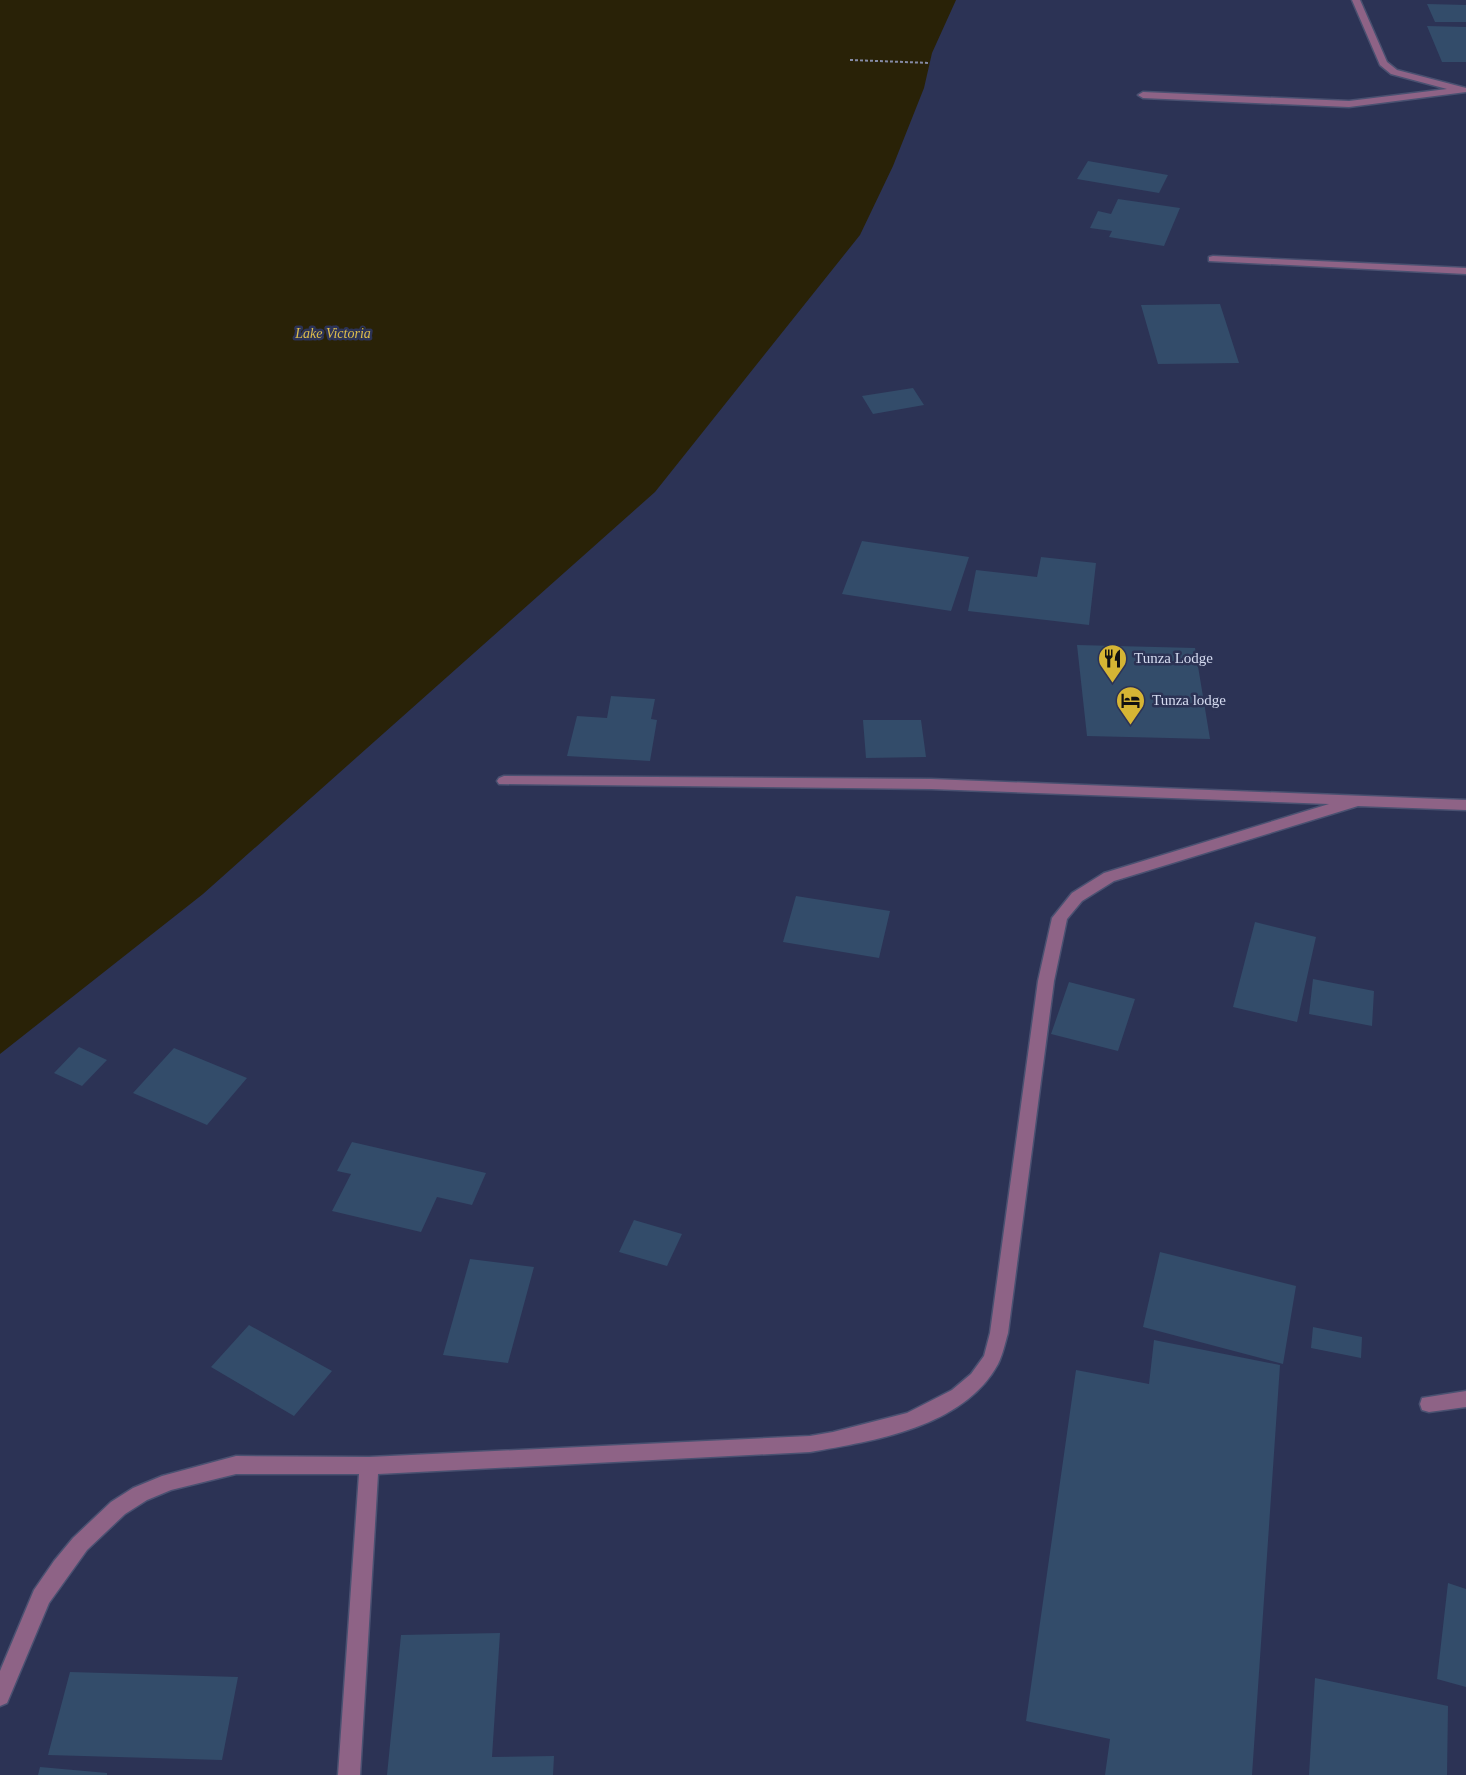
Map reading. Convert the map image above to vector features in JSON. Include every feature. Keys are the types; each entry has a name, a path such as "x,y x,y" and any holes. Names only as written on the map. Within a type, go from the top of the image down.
{"street":[{"path":"1356,0 1383,63 1394,72 1465,90"},
{"path":"1143,95 1349,104 1465,90"},
{"path":"1213,259 1466,271"},
{"path":"504,781 931,784 1466,805"},
{"path":"0,1696 41,1597 80,1544 118,1508 157,1486 236,1465 369,1466 810,1444 877,1430 924,1414 950,1401 964,1391 986,1366 999,1333 1046,981 1063,911 1091,885 1117,873 1360,800"},
{"path":"1429,1404 1466,1399"},
{"path":"349,1775 369,1466"}],"path":[{"path":"850,60 930,63"}],"water":[{"name":"Lake Victoria","path":"0,0 956,0 932,53 924,88 893,166 860,235 655,492 203,894 0,1054"}],"building":[{"path":"1427,4 1466,5 1466,22 1435,22"},
{"path":"1427,26 1466,27 1466,62 1442,62"},
{"path":"1088,161 1168,175 1159,193 1077,179"},
{"path":"1118,199 1180,208 1164,246 1109,237 1112,231 1090,228 1098,211 1111,214"},
{"path":"1220,304 1239,363 1158,364 1141,305"},
{"path":"913,388 924,405 873,414 862,396"},
{"path":"862,541 969,557 951,611 842,594"},
{"path":"1041,557 1096,563 1089,625 968,611 976,570 1037,577"},
{"path":"1077,645 1195,648 1210,739 1087,736"},
{"path":"611,696 655,699 651,719 657,720 650,761 567,756 577,716 607,718"},
{"path":"863,720 921,720 926,757 866,758"},
{"path":"796,896 890,911 879,958 783,942"},
{"path":"1255,922 1316,937 1297,1022 1233,1007"},
{"path":"1313,979 1374,991 1372,1026 1309,1014"},
{"path":"1069,982 1135,999 1118,1051 1051,1034"},
{"path":"79,1047 107,1060 82,1086 54,1073"},
{"path":"174,1048 247,1078 207,1125 133,1093"},
{"path":"352,1142 486,1173 472,1205 437,1197 421,1232 332,1211 351,1174 337,1171"},
{"path":"634,1220 682,1234 667,1266 619,1252"},
{"path":"1160,1252 1296,1286 1283,1364 1143,1327"},
{"path":"470,1259 534,1267 508,1363 443,1355"},
{"path":"249,1325 332,1371 294,1416 211,1367"},
{"path":"1313,1327 1362,1337 1361,1358 1311,1348"},
{"path":"1154,1340 1280,1365 1252,1775 1105,1775 1110,1739 1026,1721 1076,1370 1149,1384"},
{"path":"1448,1583 1466,1589 1466,1687 1437,1679"},
{"path":"500,1633 492,1757 554,1756 553,1775 387,1775 401,1635"},
{"path":"70,1672 238,1677 222,1760 48,1755"},
{"path":"1315,1678 1448,1706 1447,1775 1309,1775"},
{"path":"40,1767 107,1773 107,1775 38,1775"}],"place":[{"name":"Tunza Lodge","path":"1113,684"},
{"name":"Tunza lodge","path":"1131,726"}]}
